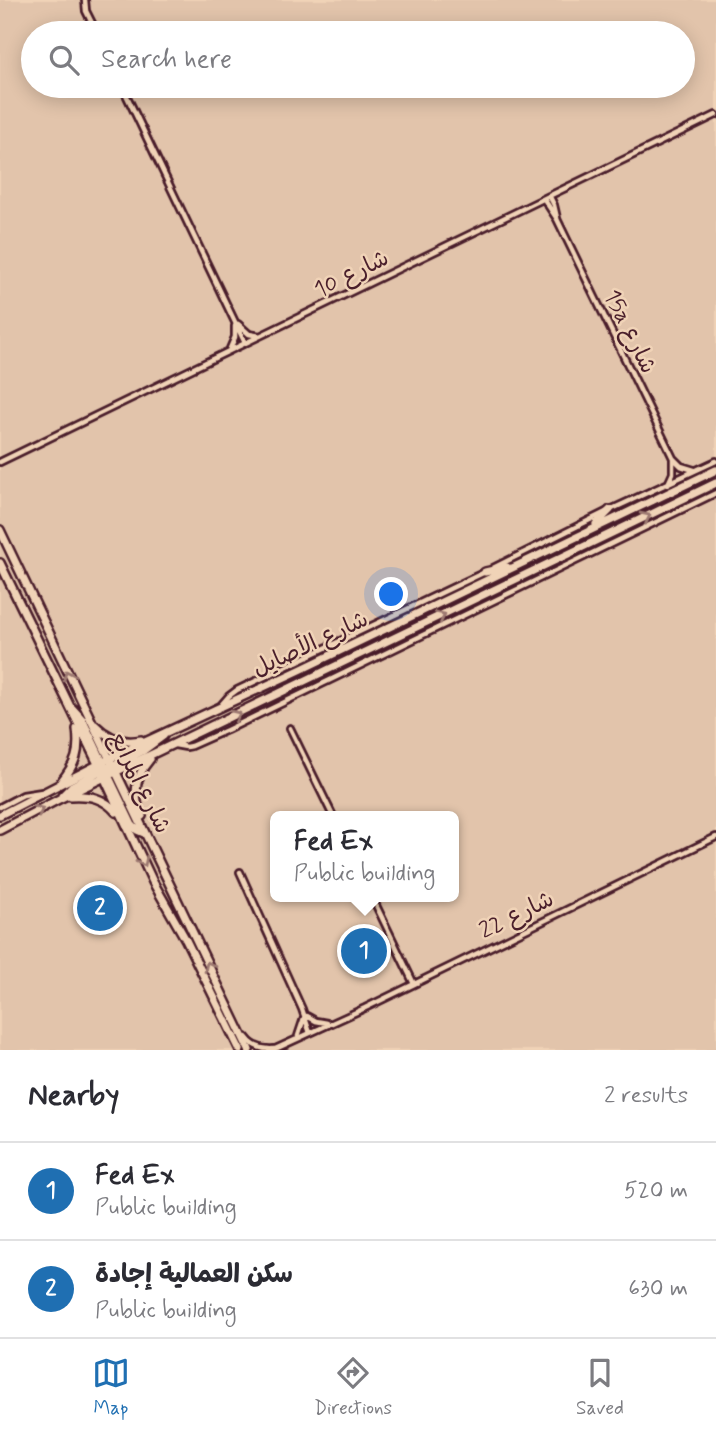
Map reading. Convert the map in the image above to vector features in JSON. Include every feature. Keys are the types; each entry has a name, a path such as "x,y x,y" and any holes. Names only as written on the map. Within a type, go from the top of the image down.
{"main road":[{"name":"شارع الأصايل","path":"0,830 64,797 168,731 716,470"},
{"name":"شارع الأصايل","path":"0,815 60,783 156,754 716,483"},
{"path":"591,529 610,510"},
{"name":"شارع المرابع","path":"0,530 88,716 124,823 152,882 186,940 239,1049"},
{"name":"شارع المرابع","path":"0,564 76,721 145,834 249,1050"},
{"path":"485,572 514,566"},
{"path":"69,705 80,715 106,769"},
{"path":"88,716 102,732 120,741 136,741 168,731"},
{"path":"60,783 77,756 79,742 76,721"},
{"path":"145,834 144,822 136,802 137,779 156,754"},
{"path":"64,797 87,796 101,799 112,807 124,823"}],"street":[{"path":"85,0 91,21"},
{"path":"128,98 245,343"},
{"name":"شارع 10","path":"0,462 716,115"},
{"name":"15a شارع","path":"547,198 554,205 557,219 673,458"},
{"path":"235,322 249,334 261,336"},
{"path":"228,351 236,337 235,322"},
{"path":"673,458 681,466 696,471"},
{"path":"668,484 673,473 673,458"},
{"path":"220,707 229,695 237,690 716,461"},
{"path":"175,745 191,746 213,737 716,493"},
{"path":"0,577 9,581"},
{"path":"290,728 331,811"},
{"path":"0,807 23,795 43,792"},
{"name":"شارع 22","path":"237,1025 255,1046 263,1050 274,1049 414,984 716,836"},
{"path":"240,872 312,1032"},
{"path":"374,902 414,984"},
{"path":"306,1017 331,1023"},
{"path":"297,1038 306,1017"}],"shaded area":[{"path":"0,0 716,0 716,1050 0,1050"}],"place":[{"name":"سكن العمالية إجادة","path":"100,908"},
{"name":"Fed Ex","path":"364,951"}]}
